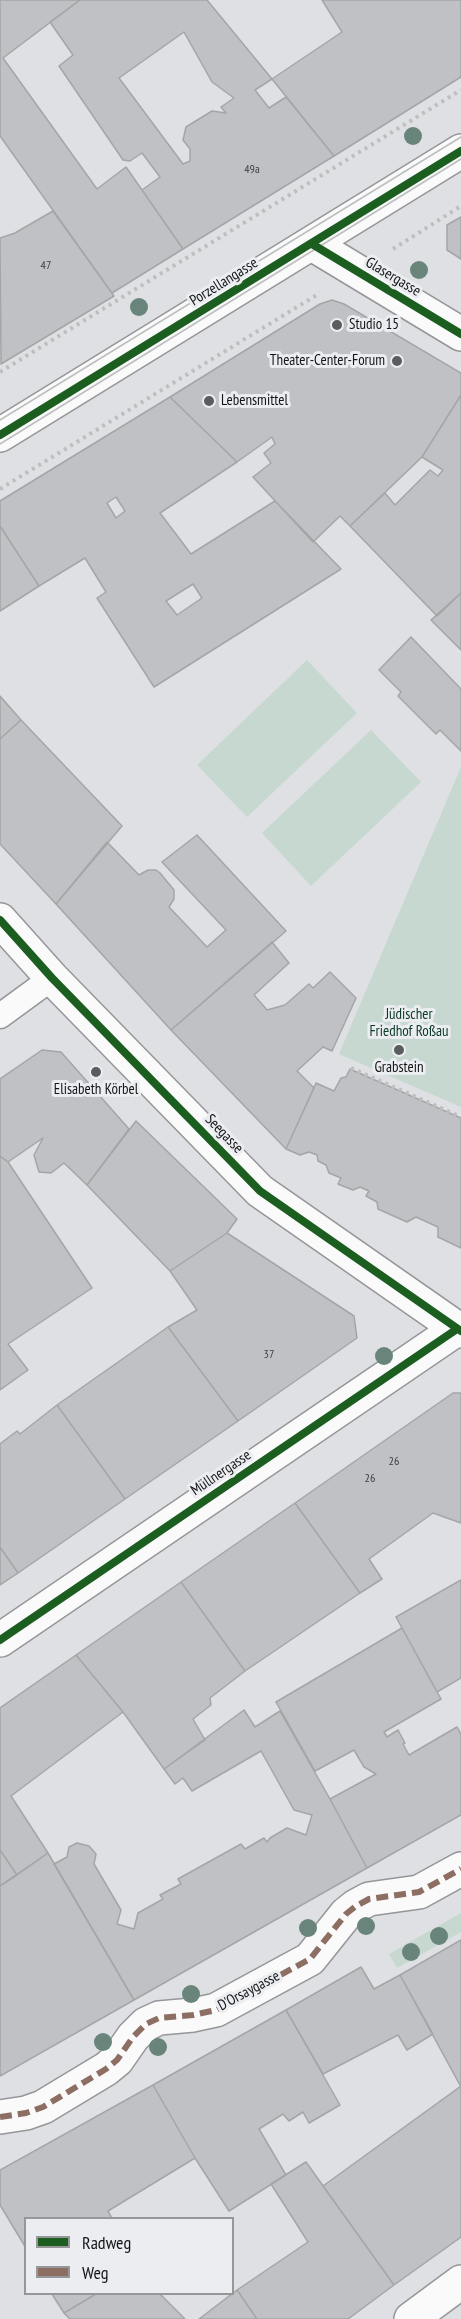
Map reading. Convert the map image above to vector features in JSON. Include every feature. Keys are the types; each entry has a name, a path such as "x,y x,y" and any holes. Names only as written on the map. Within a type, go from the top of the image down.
{"street":[{"name":"Porzellangasse","path":"0,435 461,151"},
{"name":"Glasergasse","path":"312,244 461,334"},
{"name":"Seegasse","path":"0,920 52,978 260,1191 459,1330"},
{"name":"Müllnergasse","path":"0,1640 459,1330"},
{"name":"D'Orsaygasse","path":"0,2117 26,2113 43,2107 106,2069 117,2060 133,2037 146,2025 159,2018 216,2010 310,1959 346,1914 369,1899 419,1892 461,1869"},
{"path":"411,2319 461,2282"}],"lane":[{"path":"0,1016 52,978"}],"path":[{"path":"0,372 461,90"},
{"path":"0,489 461,206"},
{"path":"351,1068 461,1117"}],"green space":[{"path":"307,660 357,713 247,817 197,765"},
{"path":"371,730 421,782 311,886 262,833"},
{"name":"Jüdischer Friedhof Roßau","path":"461,767 461,1107 339,1054"},
{"path":"461,1913 461,1932 397,1968 389,1954"}],"building":[{"path":"0,0 80,0 3,58 97,189 126,167 183,249 112,293 0,136"},
{"path":"80,0 207,0 272,79 255,90 269,108 286,97 334,156 183,249 142,190 160,177 142,153 130,161 123,160 59,66 73,55 50,22","holes":["184,32 212,82 234,98 221,107 226,113 212,111 186,127 183,140 190,149 190,161 183,164 119,78"]},
{"path":"322,0 461,0 461,77 334,156 272,79 342,32"},
{"path":"53,211 114,296 1,364 0,238 15,233"},
{"path":"461,217 461,259 447,250 447,225"},
{"path":"332,300 344,304 461,373 461,395 422,457 350,526 340,516 313,542 253,477 271,463 264,453 275,444 272,437 237,462 170,397 320,304"},
{"path":"461,395 461,593 437,616 350,526 385,493 395,505 430,470 438,476 443,470 422,457"},
{"path":"170,397 237,462 160,513 191,554 275,501 341,569 154,687 97,598 106,592 85,558 39,586 0,526 0,501","holes":["116,497 125,511 116,518 107,503","193,584 202,598 177,615 166,601"]},
{"path":"0,526 39,586 0,611"},
{"path":"461,593 461,650 431,620"},
{"path":"411,637 461,689 461,751 440,730 436,734 398,696 401,692 379,670"},
{"path":"0,696 21,720 0,739"},
{"path":"21,720 122,826 56,904 0,844 0,739"},
{"path":"197,835 286,931 171,1030 56,904 107,842 139,875 148,870 156,870 160,873 174,890 174,899 169,907 207,947 226,930 162,862"},
{"path":"272,942 289,963 254,995 267,1010 285,1005 309,984 313,988 330,972 356,998 332,1051 323,1047 297,1071 314,1088 286,1149 171,1030"},
{"path":"42,1050 61,1052 129,1129 87,1185 64,1163 51,1173 39,1172 34,1155 43,1138 8,1162 0,1156 0,1079"},
{"path":"350,1069 461,1118 461,1248 438,1237 438,1227 416,1217 407,1222 378,1209 377,1202 366,1196 369,1191 360,1187 353,1190 338,1184 341,1178 329,1173 326,1165 318,1161 317,1155 309,1152 300,1155 286,1149 316,1083 334,1091 341,1078 346,1077"},
{"path":"136,1121 237,1219 227,1233 170,1271 87,1185"},
{"path":"0,1156 8,1162 92,1288 8,1344 28,1370 0,1390"},
{"path":"227,1233 354,1316 357,1338 238,1421 168,1327 197,1310 170,1271"},
{"path":"168,1327 238,1421 125,1499 57,1405"},
{"path":"453,1393 461,1393 461,1523 433,1513 369,1559 382,1579 360,1593 295,1503"},
{"path":"57,1405 125,1499 18,1573 0,1547 0,1444 17,1431 20,1434"},
{"path":"295,1503 360,1593 245,1671 181,1582"},
{"path":"0,1547 18,1573 0,1585"},
{"path":"461,1580 461,1678 437,1692 396,1617"},
{"path":"181,1582 245,1671 210,1698 211,1705 193,1719 205,1740 164,1769 123,1712 76,1655"},
{"path":"402,1628 441,1699 384,1732 387,1737 398,1730 409,1755 457,1727 461,1734 461,1815 367,1868 330,1799 376,1774 364,1767 354,1750 315,1771 276,1702"},
{"path":"76,1655 123,1712 11,1796 48,1853 17,1875 0,1850 0,1708"},
{"path":"244,1710 255,1727 280,1711 367,1868 134,2000 54,1864 67,1857 69,1847 77,1843 89,1846 96,1854 94,1864 121,1910 117,1924 134,1929 138,1913 163,1899 160,1895 181,1884 178,1879 241,1844 245,1849 264,1838 267,1842 287,1828 306,1835 312,1815 294,1810 261,1751 192,1791 183,1778 175,1784 164,1769"},
{"path":"0,1850 17,1875 0,1886"},
{"path":"48,1853 134,2000 0,2076 0,1886"},
{"path":"461,1940 461,2087 400,1975"},
{"path":"361,1967 374,1989 400,1975 433,2034 407,2050 398,2035 323,2074 286,2010"},
{"path":"286,2010 340,2105 309,2123 303,2112 289,2121 283,2114 259,2129 286,2175 229,2211 153,2085"},
{"path":"153,2085 195,2158 108,2211 111,2217 24,2217 24,2245 0,2205 0,2170"},
{"path":"461,2086 461,2237 394,2285 323,2186"},
{"path":"306,2162 394,2285 348,2319 257,2319 237,2290 308,2242 271,2184"},
{"path":"237,2290 257,2319 199,2319 230,2295 234,2295"},
{"path":"53,2295 94,2295 64,2313"},
{"path":"94,2295 161,2295 185,2319 70,2319 64,2313"}],"tram line":[{"path":"0,420 461,137"},
{"path":"0,444 461,159"}],"marked path":[{"path":"0,2117 26,2113 43,2107 106,2069 117,2060 133,2037 146,2024 159,2018 216,2010 310,1959 346,1914 369,1899 419,1892 461,1869"}],"cycle path":[{"path":"0,435 461,151"},
{"path":"312,244 461,334"},
{"path":"0,920 52,978 260,1191 461,1331"},
{"path":"0,1640 457,1329"}],"place":[{"name":"Studio 15","path":"337,325"},
{"name":"Theater-Center-Forum","path":"397,361"},
{"name":"Lebensmittel","path":"209,401"},
{"name":"Grabstein","path":"399,1050"},
{"name":"Elisabeth Körbel","path":"96,1072"}]}
